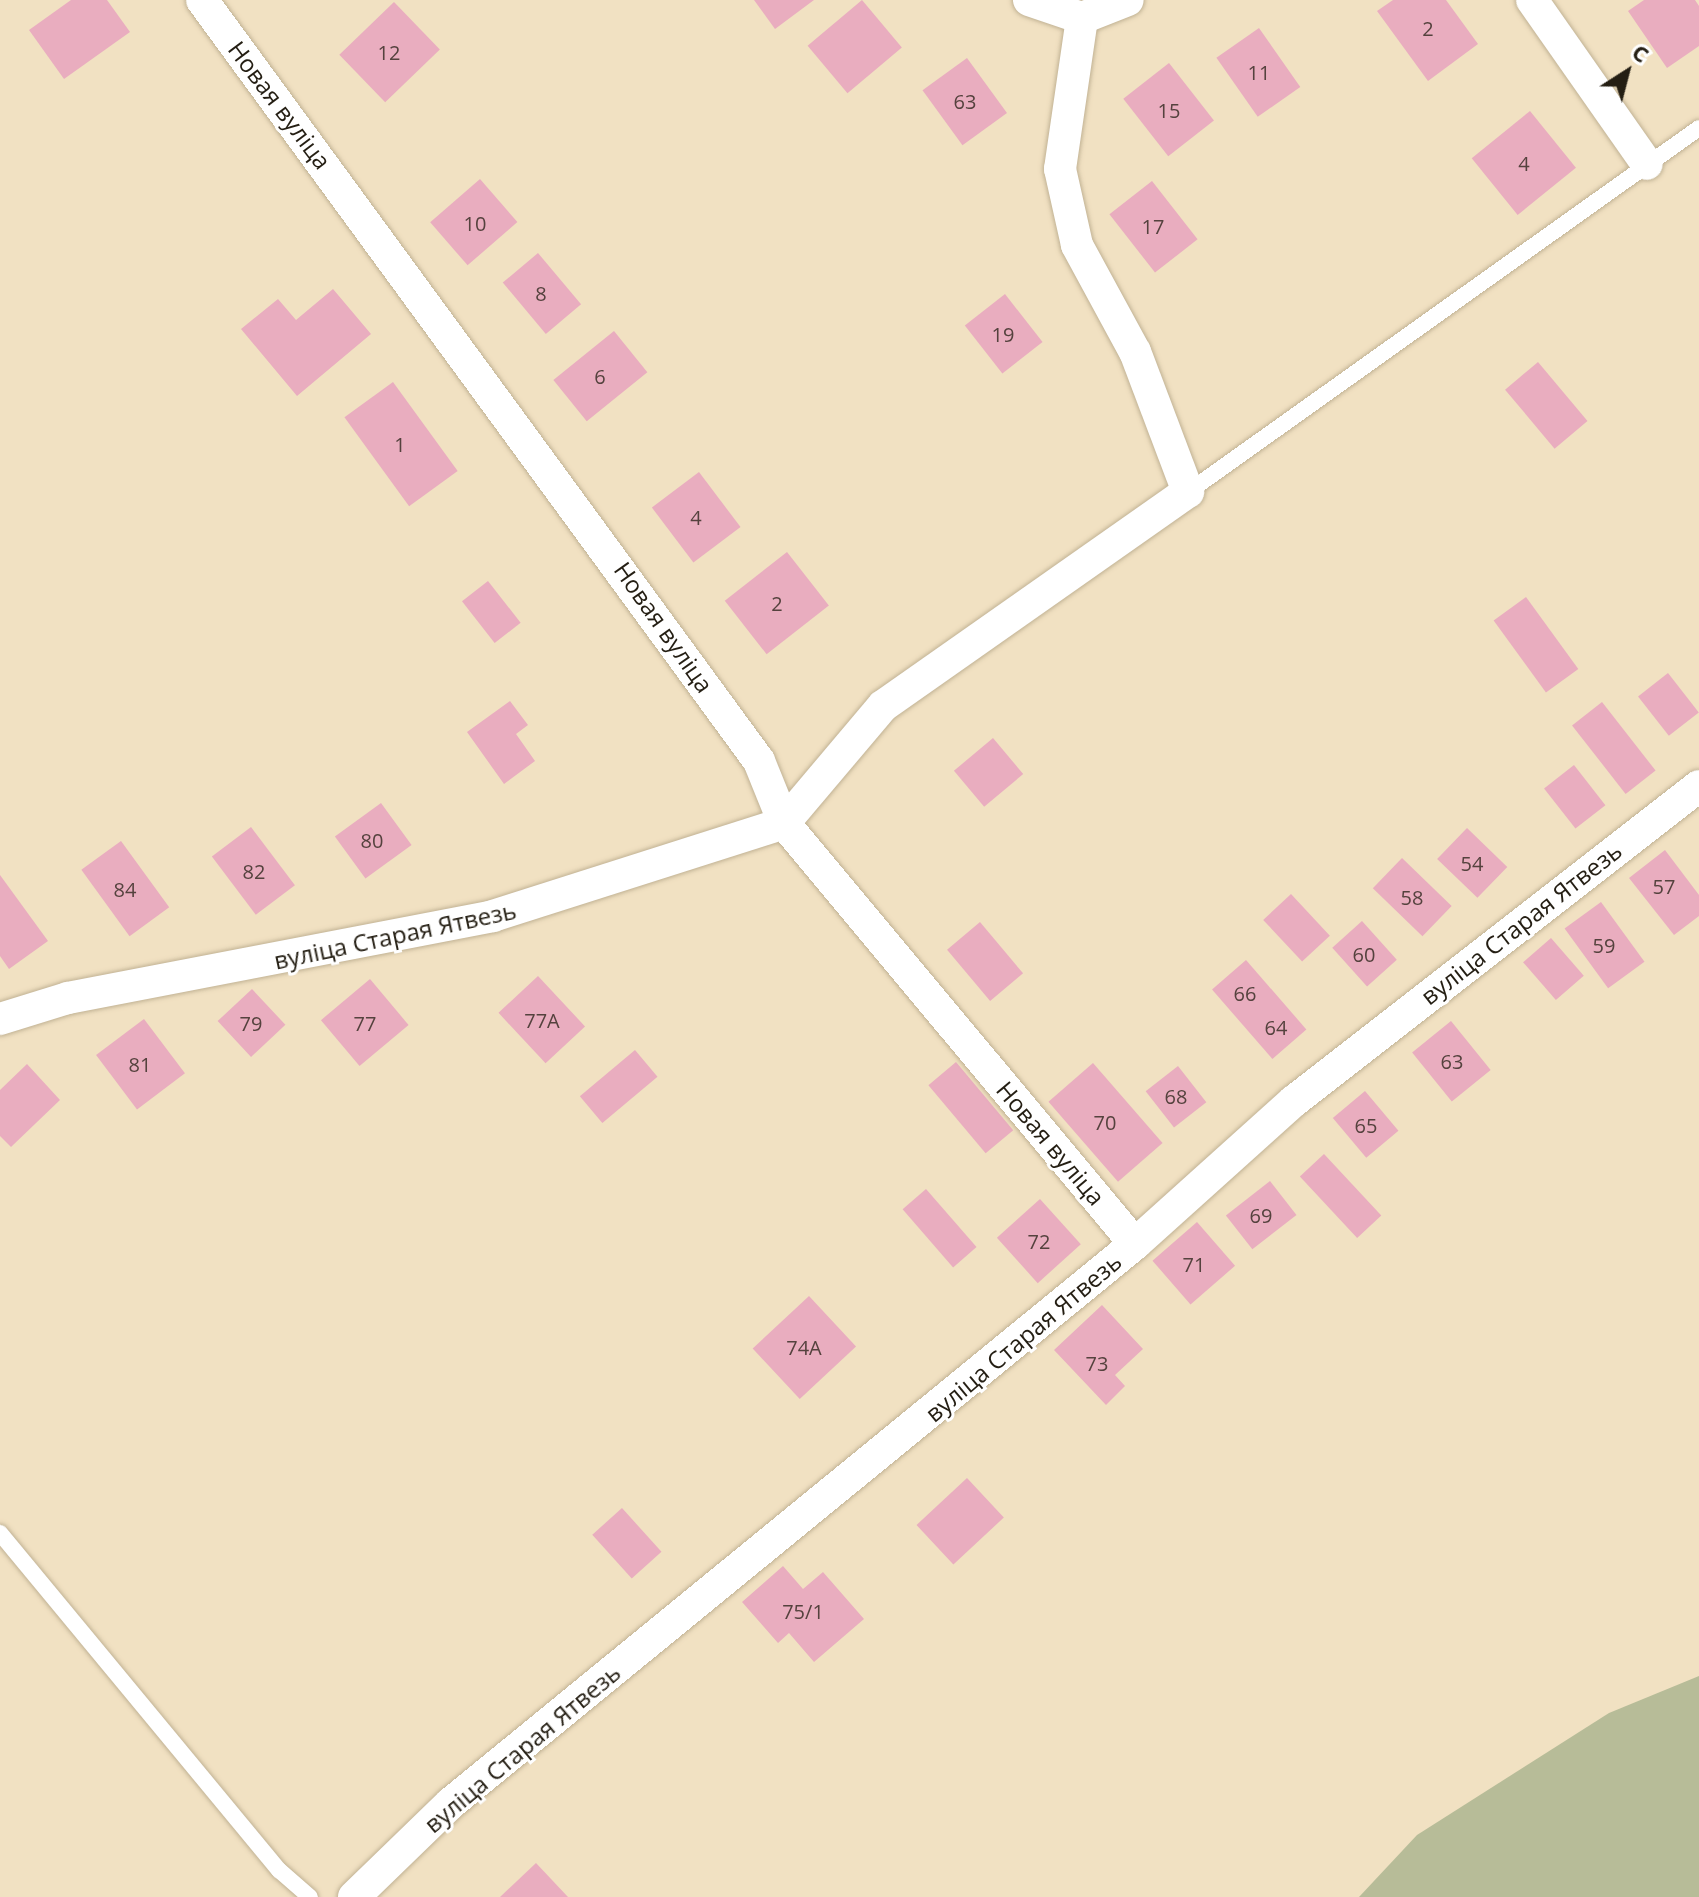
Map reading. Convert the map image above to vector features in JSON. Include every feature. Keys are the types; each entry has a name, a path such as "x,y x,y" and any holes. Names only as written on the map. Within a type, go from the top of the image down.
{"street":[{"name":"Новая вуліца","path":"202,0 759,761 784,823 1135,1244"},
{"path":"1029,0 1082,18 1128,0"},
{"path":"1532,0 1647,164"},
{"path":"784,823 883,706 1188,492 1135,352 1077,245 1060,169 1082,18"},
{"name":"вуліца Старая Ятвезь","path":"354,1897 451,1803 1135,1244 1294,1101 1699,786"},
{"name":"вуліца Старая Ятвезь","path":"0,1019 68,998 493,916 784,823"}],"lane":[{"path":"1188,492 1699,128"},
{"path":"0,1533 279,1870 310,1897"}],"green space":[{"path":"1699,1676 1699,1897 1359,1897 1417,1835 1609,1713"}],"building":[{"path":"71,0 107,0 130,32 64,79 29,30"},
{"path":"754,0 814,0 775,29"},
{"path":"862,0 902,47 847,93 808,46"},
{"path":"1393,0 1446,0 1478,44 1428,81 1377,11"},
{"path":"1644,0 1695,0 1699,6 1699,46 1667,68 1628,11"},
{"path":"394,2 440,49 385,102 339,55"},
{"path":"1259,28 1300,87 1258,117 1216,58"},
{"path":"967,58 1007,113 962,145 923,90"},
{"path":"1169,63 1214,121 1168,156 1123,99"},
{"path":"1530,111 1576,168 1518,215 1472,158"},
{"path":"480,179 517,222 468,265 430,222"},
{"path":"1152,181 1198,239 1155,273 1109,214"},
{"path":"538,253 581,304 546,334 503,283"},
{"path":"333,289 371,334 297,396 241,329 278,299 296,320"},
{"path":"1005,294 1043,342 1002,373 965,325"},
{"path":"614,331 647,372 587,421 553,380"},
{"path":"1538,362 1587,421 1555,449 1505,390"},
{"path":"393,382 458,471 409,506 344,417"},
{"path":"699,472 741,527 693,563 652,508"},
{"path":"787,552 829,606 767,654 725,601"},
{"path":"488,581 521,623 495,643 462,601"},
{"path":"1526,597 1578,669 1546,693 1494,621"},
{"path":"1668,673 1699,712 1669,736 1638,696"},
{"path":"510,701 528,725 516,734 535,761 504,784 467,732"},
{"path":"1602,702 1656,771 1626,794 1572,725"},
{"path":"993,738 1023,774 984,807 954,771"},
{"path":"1574,765 1605,805 1575,829 1544,788"},
{"path":"381,803 412,845 365,879 335,837"},
{"path":"251,827 295,885 256,915 212,856"},
{"path":"1467,828 1507,867 1477,898 1437,859"},
{"path":"121,841 169,907 130,936 81,870"},
{"path":"1665,850 1699,895 1699,916 1674,935 1629,878"},
{"path":"1402,858 1452,906 1422,936 1373,888"},
{"path":"0,875 48,941 9,969 0,956"},
{"path":"1291,894 1330,936 1302,962 1263,920"},
{"path":"1601,902 1644,962 1608,988 1565,928"},
{"path":"1362,921 1397,960 1367,986 1332,948"},
{"path":"980,922 1023,973 990,1001 947,950"},
{"path":"1551,938 1584,976 1556,1000 1523,962"},
{"path":"1246,960 1306,1029 1272,1059 1212,990"},
{"path":"538,976 585,1026 546,1063 499,1013"},
{"path":"370,979 409,1025 360,1066 321,1020"},
{"path":"252,989 285,1025 251,1057 218,1021"},
{"path":"144,1019 185,1073 137,1109 96,1055"},
{"path":"1451,1021 1491,1070 1452,1101 1412,1052"},
{"path":"635,1050 657,1077 602,1123 580,1096"},
{"path":"956,1062 1013,1130 986,1153 928,1085"},
{"path":"1093,1063 1163,1143 1118,1182 1048,1102"},
{"path":"27,1064 60,1100 11,1147 0,1136 0,1090"},
{"path":"1178,1066 1206,1102 1174,1127 1146,1091"},
{"path":"1365,1091 1398,1131 1366,1158 1333,1118"},
{"path":"1324,1154 1381,1215 1357,1238 1300,1177"},
{"path":"1270,1181 1296,1215 1252,1249 1226,1215"},
{"path":"926,1189 977,1247 953,1267 903,1209"},
{"path":"1040,1199 1081,1244 1038,1283 997,1238"},
{"path":"1197,1222 1235,1266 1191,1304 1152,1261"},
{"path":"809,1296 856,1346 800,1399 753,1349"},
{"path":"1102,1305 1143,1349 1115,1375 1125,1386 1106,1405 1054,1350"},
{"path":"967,1478 1004,1517 953,1565 917,1525"},
{"path":"622,1508 661,1552 632,1579 592,1535"},
{"path":"783,1566 803,1589 823,1572 864,1619 814,1662 789,1633 778,1643 742,1602"},
{"path":"536,1863 568,1897 500,1897"}]}
